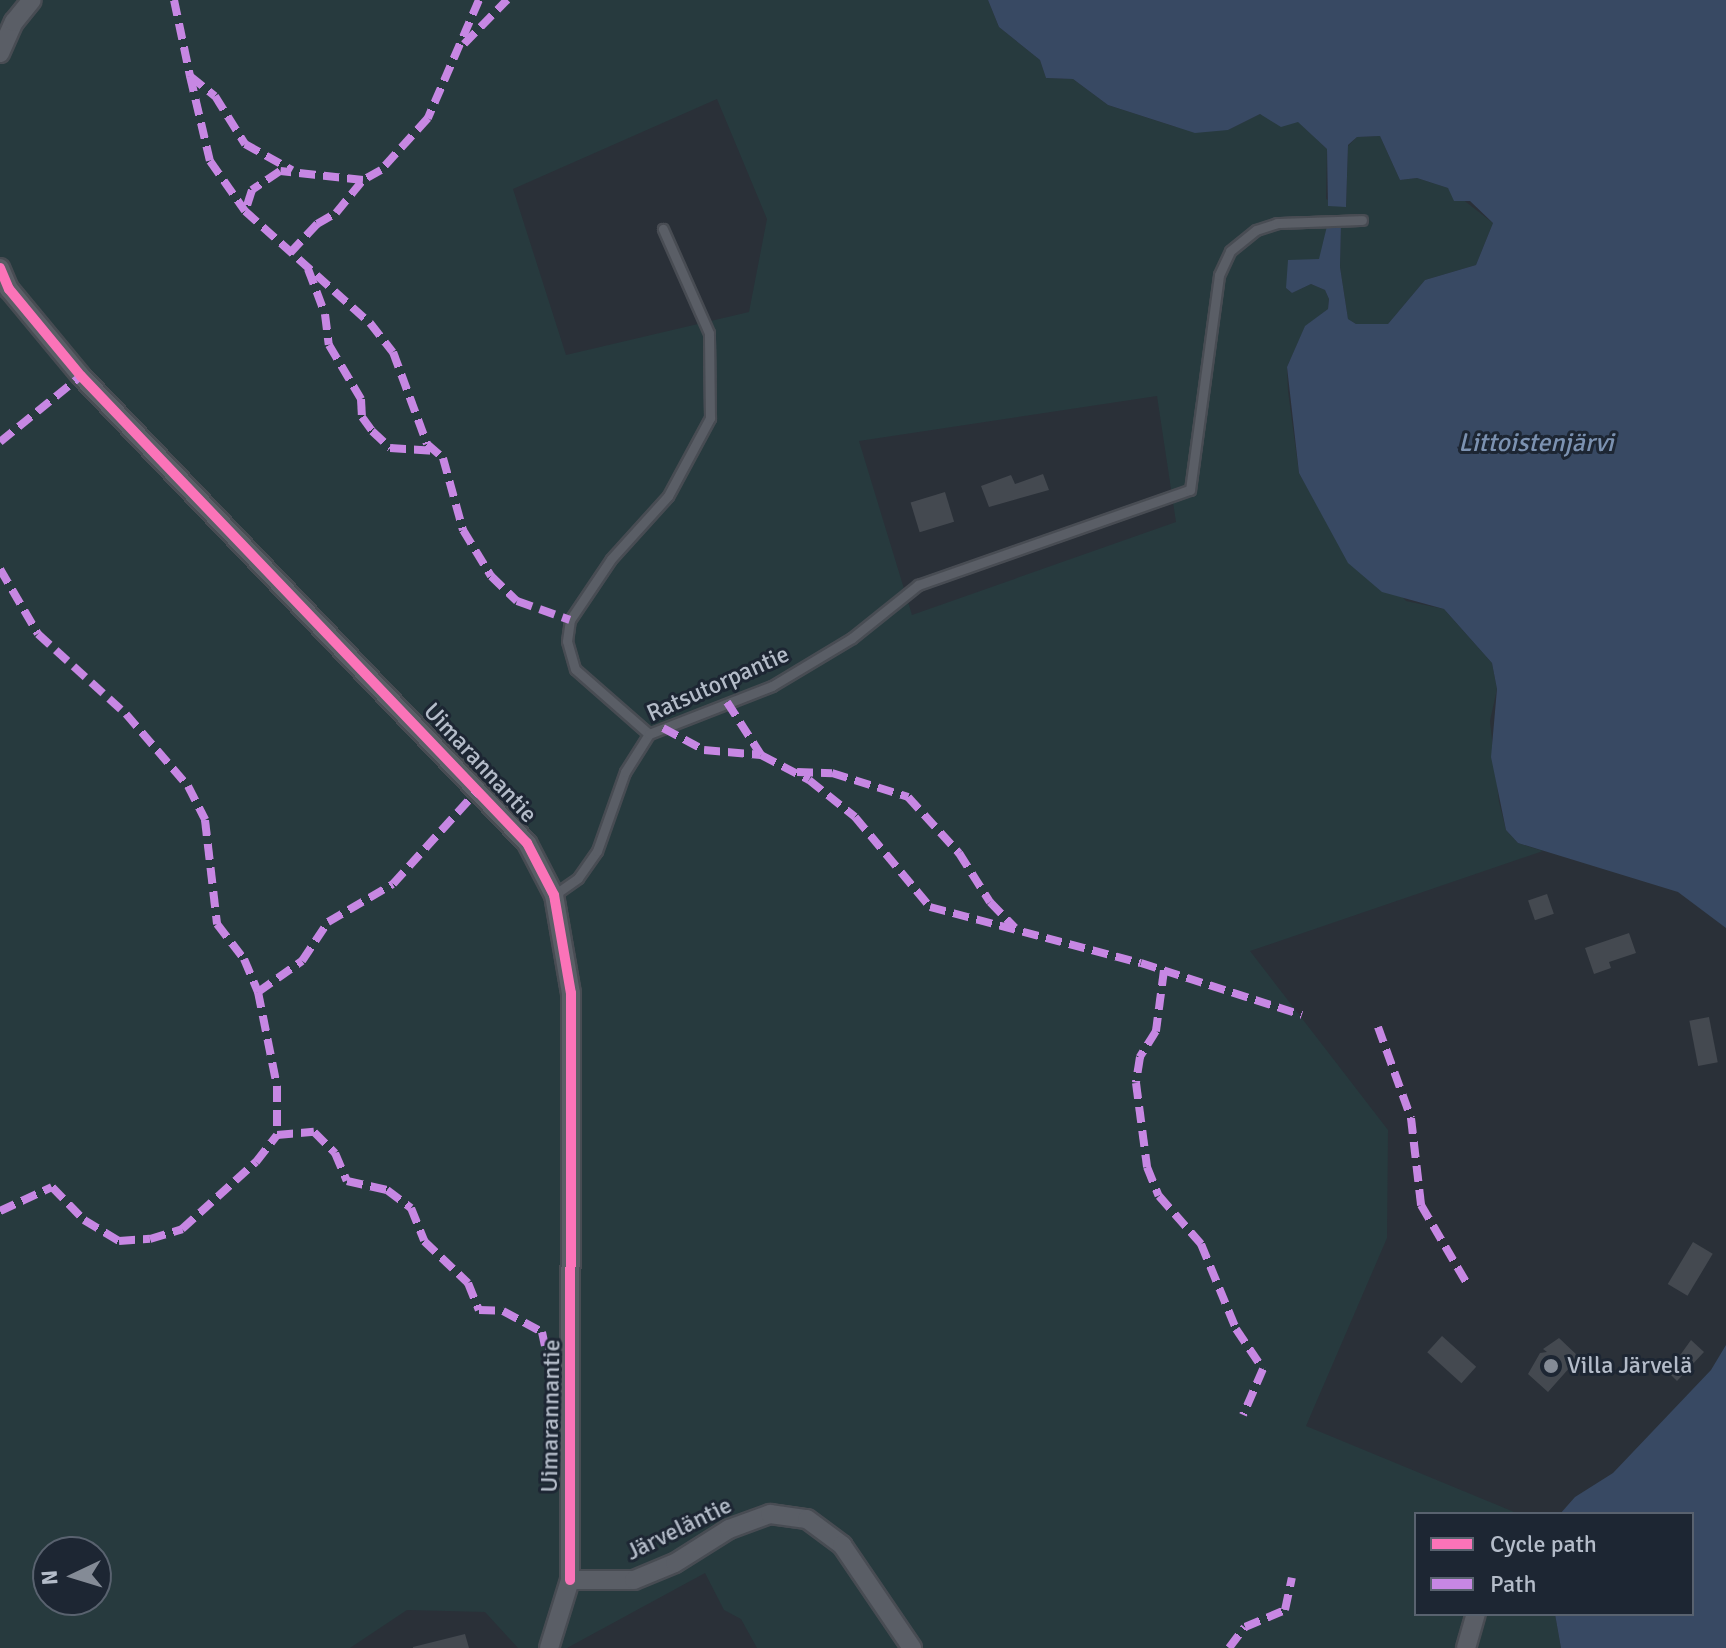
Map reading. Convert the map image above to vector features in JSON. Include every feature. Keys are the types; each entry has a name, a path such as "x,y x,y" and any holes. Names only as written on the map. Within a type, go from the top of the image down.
{"street":[{"path":"0,53 32,0"},
{"name":"Uimarannantie","path":"0,268 9,289 81,376 527,843 554,895 566,943 571,1009 570,1580"},
{"name":"Järveläntie","path":"570,1580 634,1580 675,1563 729,1529 770,1514 807,1519 842,1545 912,1648"},
{"path":"549,1648 570,1580"},
{"path":"1466,1648 1475,1616"}],"lane":[{"name":"Ratsutorpantie","path":"554,895 578,878 597,851 625,772 649,734 772,686 852,638 918,585 1190,490 1219,275 1230,251 1256,230 1277,223 1362,220"},
{"path":"649,734 575,669 567,641 570,620 611,559 668,496 710,418 709,333 663,229"}],"green space":[{"path":"0,0 988,0 999,27 1040,60 1046,78 1073,79 1108,105 1176,127 1228,130 1260,114 1298,121 1327,149 1326,199 1346,207 1348,146 1357,137 1380,136 1400,180 1417,178 1448,188 1493,223 1476,265 1425,280 1388,324 1356,324 1348,319 1340,267 1341,225 1319,260 1306,260 1286,288 1292,293 1311,284 1325,290 1329,299 1328,309 1305,327 1287,367 1299,473 1314,499 1406,601 1444,609 1492,663 1497,689 1490,721 1499,802 1506,830 1518,843 1543,851 1250,951 1388,1130 1387,1238 1306,1426 1514,1512 1414,1512 1414,1616 1555,1616 1561,1648 757,1648 741,1619 724,1610 705,1573 567,1648 518,1648 485,1612 407,1610 350,1648 0,1648","holes":["717,99 767,219 749,312 566,355 513,189","1157,396 1176,522 912,615 859,441"]}],"water":[{"name":"Littoistenjärvi","path":"988,0 1726,0 1726,928 1678,892 1518,843 1506,830 1491,757 1497,689 1492,663 1444,609 1382,592 1348,563 1299,473 1287,367 1305,326 1328,309 1329,299 1325,290 1311,284 1292,293 1286,288 1288,260 1319,259 1327,226 1341,224 1340,267 1348,319 1356,324 1388,324 1425,280 1476,265 1493,223 1470,201 1454,201 1448,188 1417,178 1400,180 1380,136 1357,137 1348,145 1346,207 1328,206 1327,149 1298,122 1281,127 1260,114 1228,130 1195,133 1108,105 1073,79 1046,78 1040,60 999,27"},
{"path":"1726,1345 1726,1648 1561,1648 1555,1616 1694,1616 1694,1512 1562,1512 1575,1497 1613,1473 1711,1370"}],"building":[{"path":"1043,474 1049,490 989,507 981,486 1011,475 1015,484"},
{"path":"945,492 954,522 920,532 911,503"},
{"path":"1547,894 1554,914 1535,920 1528,901"},
{"path":"1629,933 1636,953 1609,962 1611,968 1594,974 1585,948"},
{"path":"1709,1017 1718,1062 1698,1066 1689,1021"},
{"path":"1693,1242 1713,1254 1687,1296 1668,1284"},
{"path":"1442,1336 1476,1367 1461,1383 1427,1352"},
{"name":"Villa Järvelä","path":"1559,1338 1579,1357 1548,1392 1528,1374 1540,1353 1547,1352 1543,1349"},
{"path":"1691,1340 1704,1352 1677,1381 1668,1372"},
{"path":"465,1634 469,1648 413,1648 413,1647"}],"marked path":[{"path":"174,0 190,76 215,96 245,144 292,170"},
{"path":"479,0 428,118 381,170 363,180 280,171 252,190 245,211 370,323 393,352 427,444 443,458 463,530 491,576 517,601 570,620"},
{"path":"464,44 507,0"},
{"path":"190,76 210,161 245,211"},
{"path":"290,253 317,224 336,213 363,180"},
{"path":"308,269 325,314 329,345 361,399 362,417 390,448 436,451"},
{"path":"0,442 81,376"},
{"path":"0,569 38,634 126,714 188,786 205,820 217,924 244,959 258,992 277,1086 277,1135"},
{"path":"727,702 761,755"},
{"path":"663,728 704,750 761,755 809,780 855,817 930,907 1141,963 1302,1015"},
{"path":"797,772 832,773 908,797 959,853 990,902 1015,928"},
{"path":"258,992 302,961 328,922 393,884 478,790"},
{"path":"1164,970 1156,1031 1140,1057 1136,1083 1147,1167 1159,1196 1201,1244 1236,1329 1263,1369 1243,1415"},
{"path":"1378,1027 1411,1118 1421,1205 1466,1282"},
{"path":"0,1211 52,1187 84,1220 119,1241 150,1239 182,1229 256,1162 277,1135 314,1132 335,1153 347,1181 387,1190 411,1208 424,1241 468,1283 479,1310 503,1311 542,1332 545,1346 572,1345"},
{"path":"1229,1648 1245,1627 1285,1610 1292,1578"}],"cycle path":[{"path":"0,268 9,289 81,376 527,843 554,895 571,993 570,1580"}],"place":[{"name":"Villa Järvelä","path":"1551,1366"}]}
